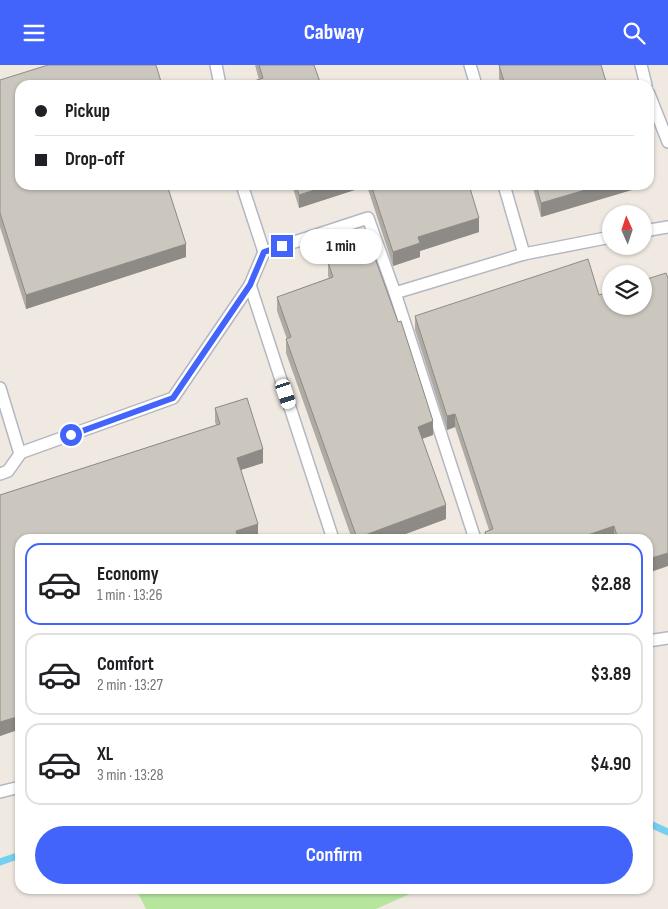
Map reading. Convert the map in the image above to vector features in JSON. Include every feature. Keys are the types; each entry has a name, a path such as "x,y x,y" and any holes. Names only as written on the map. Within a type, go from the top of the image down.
{"lane":[{"path":"216,65 219,80"},
{"path":"470,65 474,80"},
{"path":"641,65 645,80"},
{"path":"654,107 668,142"},
{"path":"0,474 8,471 20,453 173,398 250,285 264,252 244,190"},
{"path":"505,190 524,254"},
{"path":"264,252 368,218 395,293 472,534"},
{"path":"652,230 668,227"},
{"path":"395,293 524,254 602,239"},
{"path":"250,285 331,534"},
{"path":"0,388 20,453"},
{"path":"653,640 668,638"},
{"path":"0,792 15,788"}],"green space":[{"path":"138,894 410,894 376,909 146,909"}],"building":[{"path":"48,65 156,65 160,80 15,80 15,190 169,190 186,244 26,295 0,213 0,80"},
{"path":"259,65 314,65 319,80 257,80 263,78"},
{"path":"499,65 601,65 606,80 504,80"},
{"path":"298,190 314,190 299,195"},
{"path":"373,190 471,190 479,218 418,237 420,243 393,252"},
{"path":"537,190 585,190 541,203"},
{"path":"371,247 398,322 401,321 433,421 418,427 446,505 368,534 356,534 286,339 291,337 277,297 333,277 328,262"},
{"path":"588,259 599,295 602,294 602,315 652,315 652,277 666,273 668,278 668,553 653,558 653,534 616,534 614,526 591,534 486,534 485,532 493,529 455,414 447,416 415,316"},
{"path":"247,398 263,449 237,458 258,524 236,531 237,534 15,534 15,718 0,722 0,495 220,424 215,408"}],"waterway":[{"path":"653,825 668,832"},
{"path":"0,862 15,857"}],"route":[{"path":"71,435 173,398 250,285 264,252 282,246"}]}
